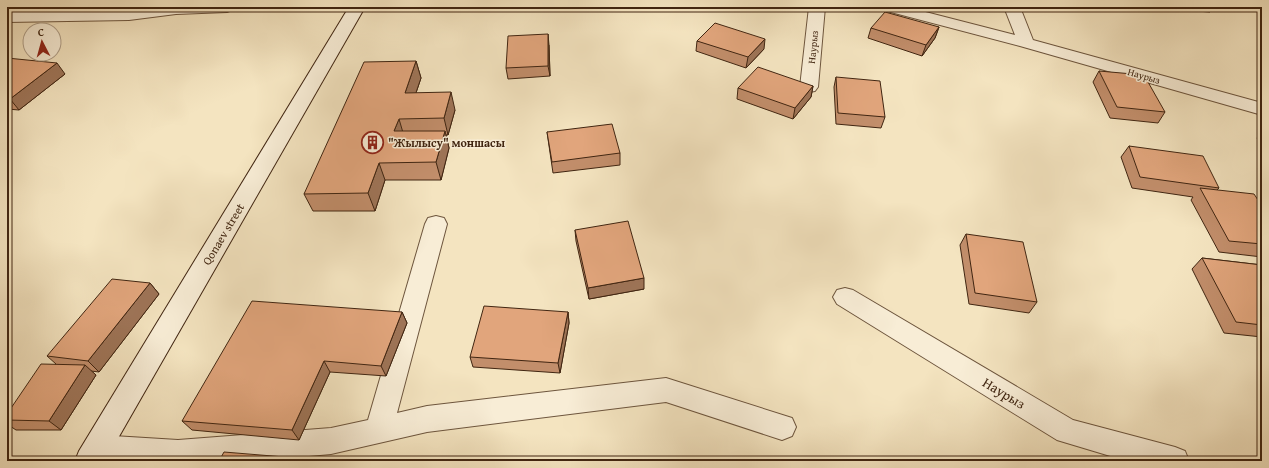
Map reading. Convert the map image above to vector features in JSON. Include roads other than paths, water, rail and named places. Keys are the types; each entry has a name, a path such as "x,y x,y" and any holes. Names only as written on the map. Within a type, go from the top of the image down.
{"street":[{"path":"7,17 129,16 176,8 227,7"},
{"name":"Qonaev street","path":"93,454 357,7"},
{"name":"Наурыз","path":"809,87 817,7"},
{"name":"Наурыз","path":"888,7 1026,43 1262,109"},
{"path":"1012,7 1026,43"},
{"path":"379,430 436,224"},
{"name":"Наурыз","path":"845,297 1067,431 1175,461"},
{"path":"93,454 178,454 331,441 427,419 666,390 782,427"}],"place":[{"name":"\"Жылысу\" моншасы","path":"372,142"}]}
